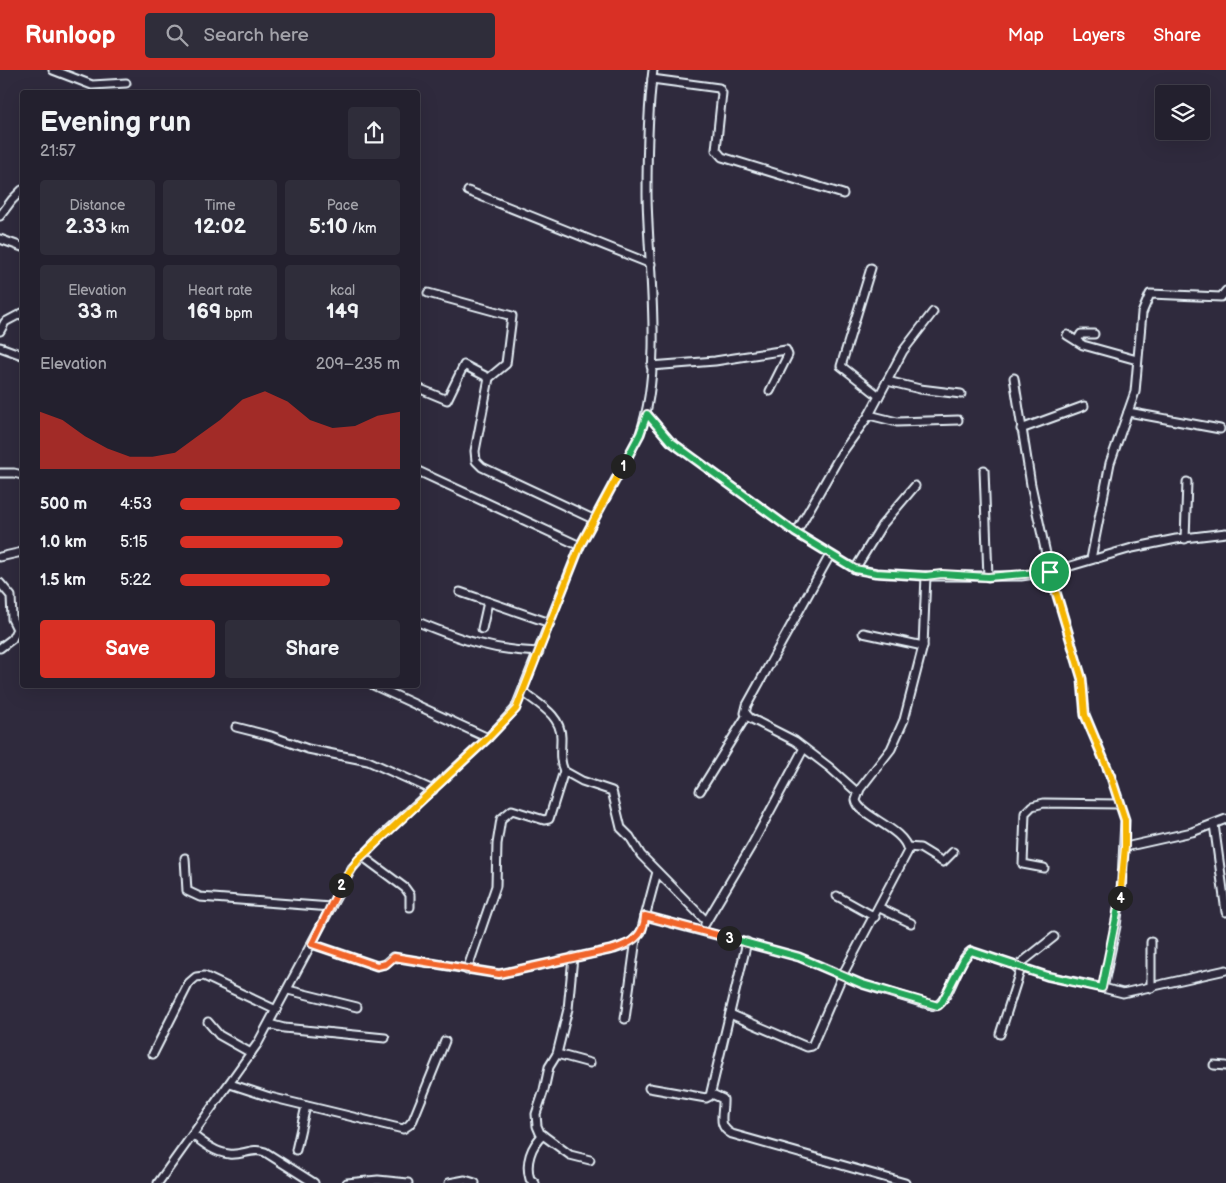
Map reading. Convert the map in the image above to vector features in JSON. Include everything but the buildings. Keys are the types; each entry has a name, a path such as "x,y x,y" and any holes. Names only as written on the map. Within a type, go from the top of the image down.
{"street":[{"path":"54,70 92,85 126,83"},
{"path":"158,1183 251,1054 288,990 346,877 362,856 488,738 516,709 580,546 593,519 630,455 647,414 651,366 651,264 647,196 653,70"},
{"path":"652,79 719,88 722,93 716,147 717,153 722,157 843,194"},
{"path":"468,190 651,264"},
{"path":"0,216 20,192"},
{"path":"0,239 20,246"},
{"path":"871,268 841,366 880,396"},
{"path":"1091,559 1110,464 1135,392 1142,313 1150,294 1220,297 1226,291"},
{"path":"428,293 512,316 506,364 489,378 475,451 476,461 482,467 593,519"},
{"path":"796,533 840,454 869,415 903,351 933,312"},
{"path":"0,331 5,322 20,314"},
{"path":"1077,341 1081,334 1094,334"},
{"path":"1067,335 1084,345 1137,360"},
{"path":"0,347 20,354"},
{"path":"651,366 715,361 786,350 788,355 786,361 770,391"},
{"path":"420,389 447,400 464,365 489,378"},
{"path":"1014,378 1021,429 1050,572 1082,679 1085,715 1111,777 1118,804 1125,820 1125,847 1116,926 1102,988"},
{"path":"887,382 920,389 962,394"},
{"path":"1021,429 1084,406"},
{"path":"1128,412 1220,429"},
{"path":"647,414 670,441 796,533 855,569 876,573 988,577 1050,572 1132,548 1226,533"},
{"path":"869,415 897,422 958,420"},
{"path":"984,470 988,577"},
{"path":"420,472 580,546"},
{"path":"0,473 20,474"},
{"path":"1185,539 1187,482"},
{"path":"855,569 882,525 915,486"},
{"path":"0,557 20,552"},
{"path":"700,791 746,715 745,709 747,705 830,555"},
{"path":"926,576 923,646 904,720 891,749 858,793 856,800 858,808 879,819 908,847 920,848 943,862 953,852"},
{"path":"0,583 11,596 12,619 17,629 12,639 0,647"},
{"path":"460,592 550,623"},
{"path":"482,630 488,602"},
{"path":"420,623 451,636 497,650 539,652"},
{"path":"864,633 923,646"},
{"path":"380,688 488,738"},
{"path":"467,970 496,886 497,844 501,819 512,810 544,820 549,819 564,771 560,757 561,730 554,716 524,692"},
{"path":"746,715 804,748 858,793"},
{"path":"236,727 271,736 308,749 368,761 433,790"},
{"path":"701,930 753,843 804,748"},
{"path":"564,771 582,781 612,791 620,828 657,872 706,921"},
{"path":"1044,868 1023,864 1025,813 1032,806 1044,803 1118,804"},
{"path":"1125,847 1192,832 1226,819"},
{"path":"1214,824 1226,912"},
{"path":"730,1014 806,1047 812,1046 843,974 880,908 908,851 908,847"},
{"path":"362,856 405,888 410,896 410,907"},
{"path":"185,858 187,891 200,897 331,907"},
{"path":"625,1019 636,939 641,932 657,872"},
{"path":"837,896 875,917"},
{"path":"880,908 912,923"},
{"path":"645,916 799,957 843,974 862,984 934,1006 942,1002 969,952 975,952 1075,984 1123,993 1226,970"},
{"path":"1000,1034 1019,967 1054,938"},
{"path":"312,944 377,966 386,964 394,957 499,974 614,949 636,939"},
{"path":"650,1088 706,1098 712,1094 746,942"},
{"path":"1151,942 1151,988"},
{"path":"574,957 568,1010 557,1054 549,1067 536,1114 537,1126 543,1135 570,1155 590,1160"},
{"path":"153,1054 189,984 196,977 204,976 276,1010"},
{"path":"288,990 357,1007"},
{"path":"208,1022 219,1035 251,1054"},
{"path":"268,1024 284,1028 385,1038"},
{"path":"230,1084 306,1106 406,1128 412,1120 445,1041"},
{"path":"557,1054 590,1063"},
{"path":"1214,1065 1226,1066"},
{"path":"712,1094 723,1099 722,1122 726,1131 732,1134 905,1183"},
{"path":"296,1150 306,1106"},
{"path":"193,1134 206,1145 229,1154 257,1149 265,1152 314,1183"},
{"path":"535,1183 530,1179 528,1165 534,1143 543,1135"},
{"path":"347,1183 378,1180 408,1183"},
{"path":"449,1183 465,1180 475,1183"}],"route":[{"path":"647,414 670,441 796,533 855,569 876,573 988,577 1021,576 1050,572 1082,679 1085,715 1111,777 1115,795 1125,820 1125,847 1116,926 1102,988 1075,984 971,951 964,959 940,1005 934,1006 862,984 843,974 799,957 645,916 641,932 630,943 614,949 499,974 394,957 386,964 377,966 312,944 346,877 358,860 458,767 516,709 580,546 593,519 630,455 647,414"}]}
